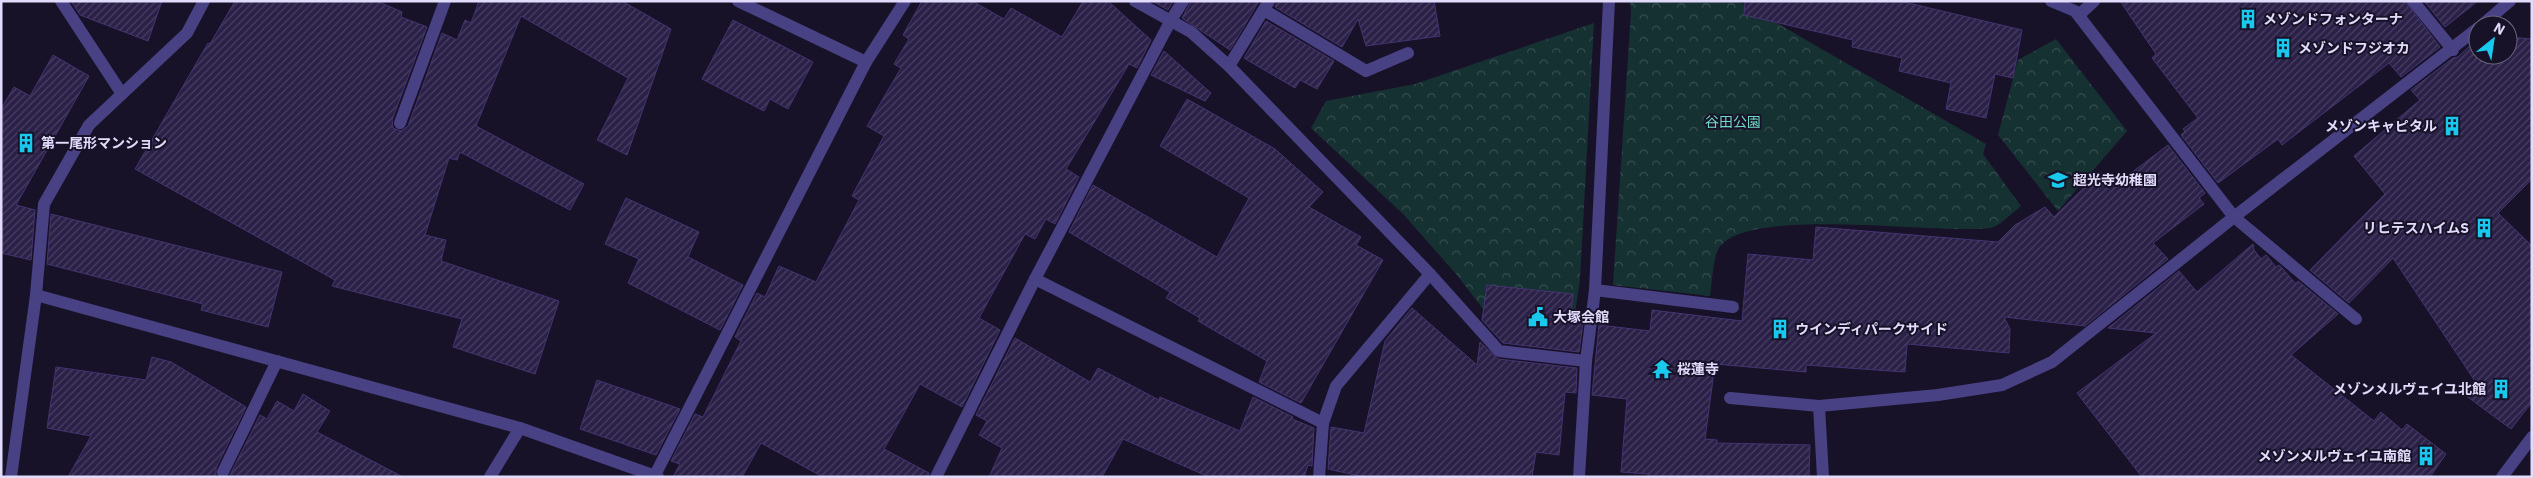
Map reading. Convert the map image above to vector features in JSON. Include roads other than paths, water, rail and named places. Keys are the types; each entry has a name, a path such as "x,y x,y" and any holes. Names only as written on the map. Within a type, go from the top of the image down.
{"street":[{"path":"61,1 122,94"},
{"path":"11,477 36,296 44,204 89,125 187,33 204,1"},
{"path":"400,123 445,1"},
{"path":"738,1 866,62"},
{"path":"36,296 520,428 656,476 866,62 906,1"},
{"path":"1135,1 1191,32 1229,66 1430,274 1499,351 1586,361"},
{"path":"936,477 1035,280 1171,20 1183,1"},
{"path":"1579,477 1586,361 1594,290 1608,1"},
{"path":"2051,1 2075,11 2079,15 2234,217 2356,319"},
{"path":"2079,15 2094,1"},
{"path":"2413,1 2453,50"},
{"path":"2494,15 2510,1"},
{"path":"1229,66 1267,6 1366,71 1408,52"},
{"path":"1730,398 1819,406 1938,395 2002,385 2052,362 2234,217 2468,37"},
{"path":"1319,477 1323,423 1336,386 1430,274"},
{"path":"1035,280 1323,423"},
{"path":"1594,290 1733,307"},
{"path":"223,472 277,361"},
{"path":"1819,406 1823,477"},
{"path":"490,477 520,428"},
{"path":"2502,477 2532,437"}],"place":[{"name":"メゾンドフォンターナ","path":"2248,19"},
{"name":"メゾンドフジオカ","path":"2283,48"},
{"name":"メゾンキャピタル","path":"2452,126"},
{"name":"第一尾形マンション","path":"26,143"},
{"name":"超光寺幼稚園","path":"2058,180"},
{"name":"リヒテスハイムS","path":"2484,228"},
{"name":"大塚会館","path":"1538,317"},
{"name":"ウインディパークサイド","path":"1780,329"},
{"name":"桜蓮寺","path":"1662,369"},
{"name":"メゾンメルヴェイユ北館","path":"2501,389"},
{"name":"メゾンメルヴェイユ南館","path":"2426,456"}],"park label":[{"name":"谷田公園","path":"1733,122"}]}
